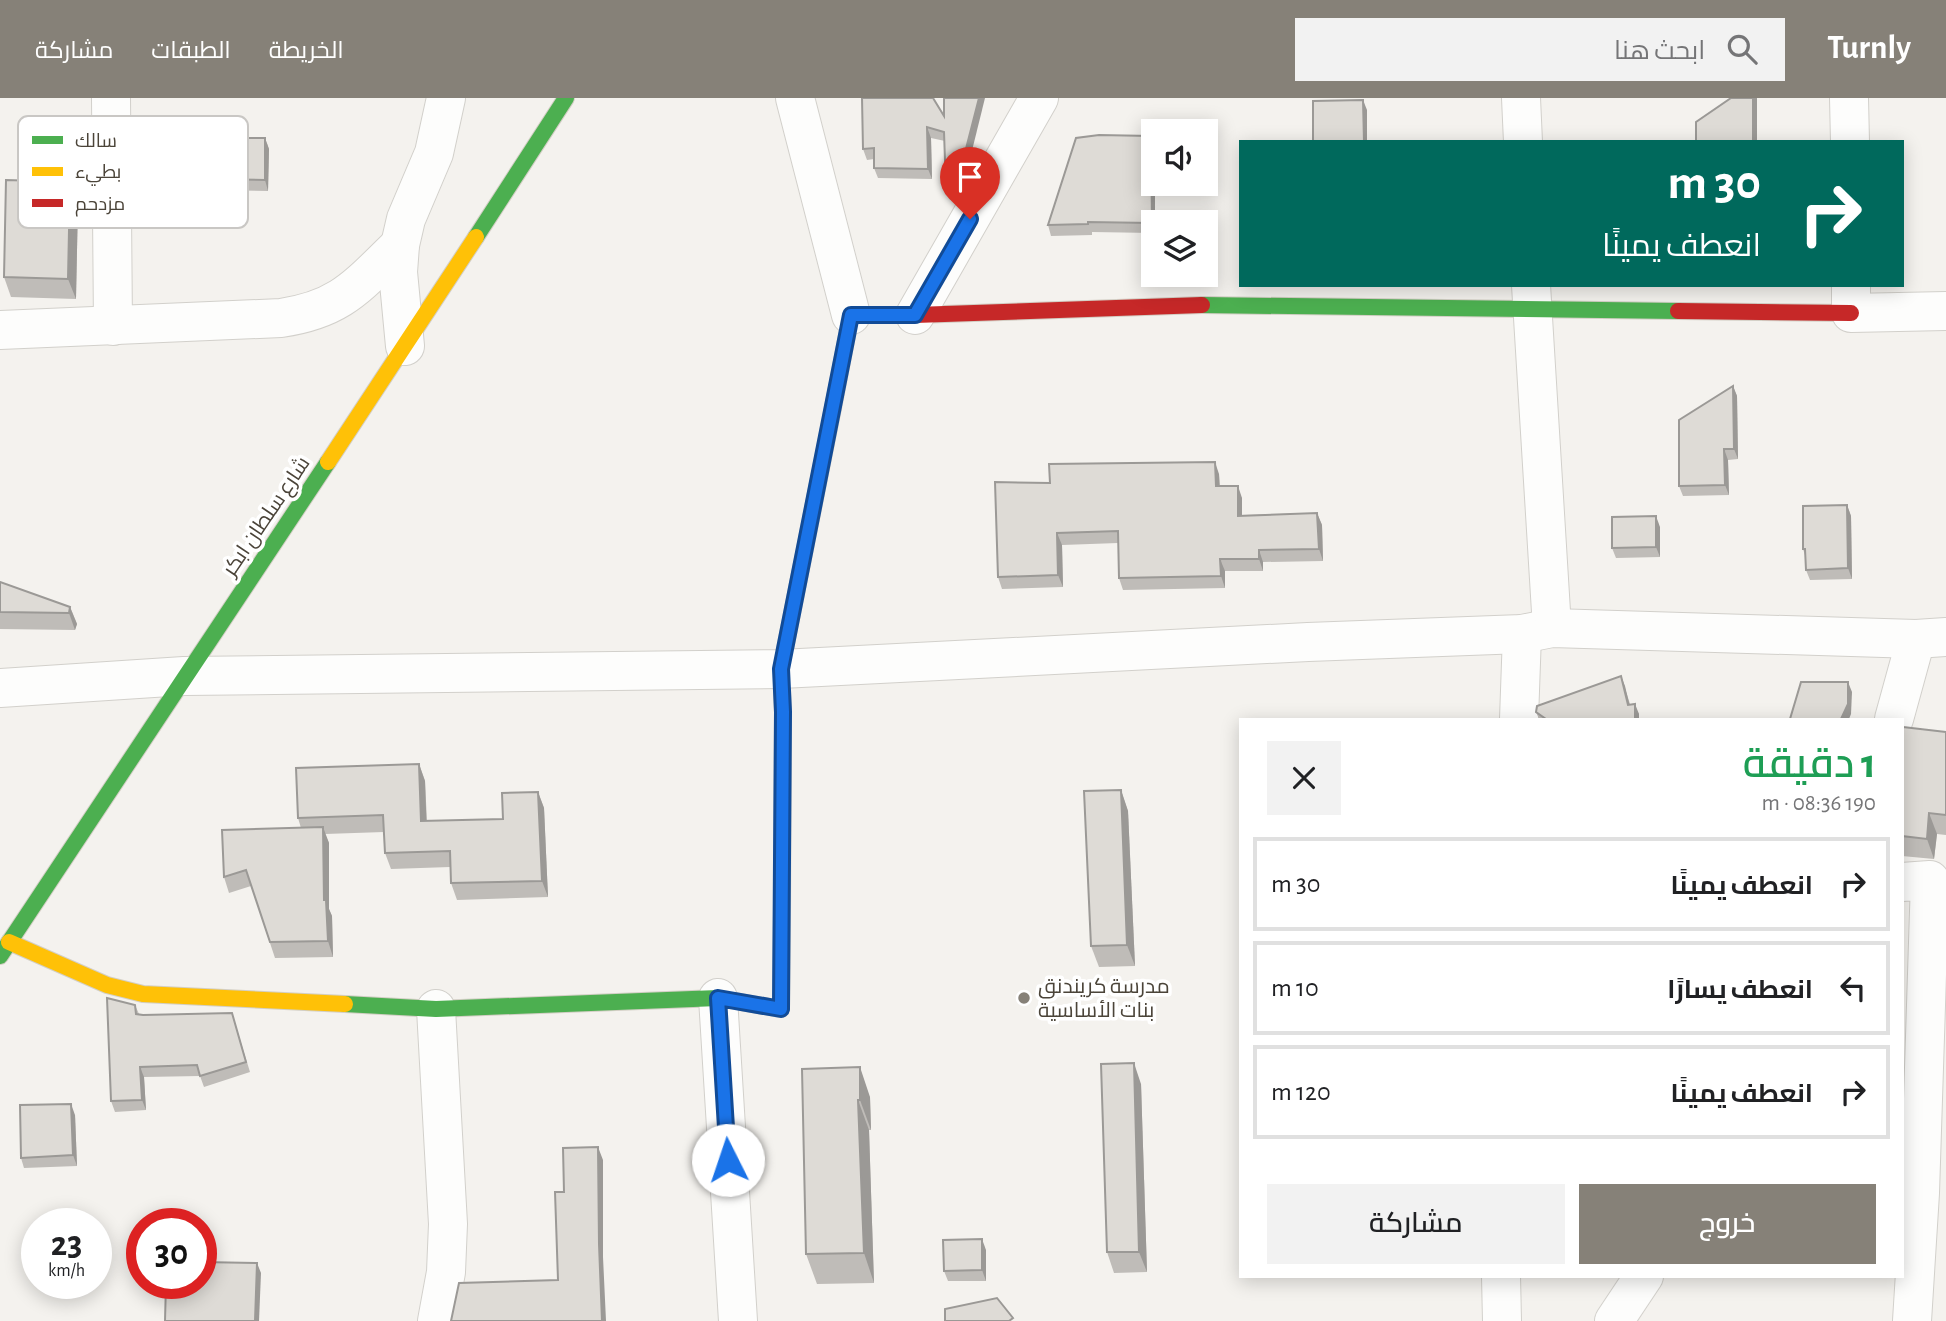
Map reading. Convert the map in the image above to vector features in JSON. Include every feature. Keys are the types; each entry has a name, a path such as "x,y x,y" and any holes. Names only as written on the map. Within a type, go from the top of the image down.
{"main road":[{"name":"شارع سلطان ابكر","path":"5,949 566,98"},
{"path":"5,949 107,985 143,994 436,1009 718,998 781,1009 781,669 851,315 1532,296 1851,299"}],"street":[{"path":"111,98 111,116"},
{"path":"405,346 398,272 400,245 406,219 434,153 446,98"},
{"path":"795,98 851,315"},
{"path":"915,315 1039,98"},
{"path":"1521,98 1523,140"},
{"path":"1849,98 1850,140"},
{"path":"112,228 113,326"},
{"path":"0,330 300,316 331,305 348,295 400,245"},
{"path":"1519,718 1537,631 1532,296"},
{"path":"1851,299 1946,311"},
{"path":"0,688 184,676 781,669 1537,631 1931,638 1894,718"},
{"path":"1912,1321 1921,1167 1926,881"},
{"path":"718,998 738,1321"},
{"path":"436,1009 448,1224 446,1272 437,1321"},
{"path":"1501,1278 1502,1321"},
{"path":"1614,1321 1643,1278"}],"building":[{"path":"862,98 933,98 944,116 944,98 979,98 959,176 951,190 946,189 944,132 927,127 928,169 874,168 874,148 863,149"},
{"path":"1731,98 1753,98 1753,140 1696,140 1696,122"},
{"path":"1363,100 1364,140 1313,140 1313,101"},
{"path":"1099,135 1141,136 1141,196 1152,196 1152,210 1141,210 1141,223 1048,225 1076,138"},
{"path":"248,138 265,138 265,180 248,180"},
{"path":"6,180 18,180 18,228 69,228 68,279 4,277"},
{"path":"1733,386 1734,449 1724,449 1725,485 1679,486 1679,420"},
{"path":"1215,462 1216,486 1238,486 1238,516 1317,513 1319,549 1259,550 1259,559 1220,559 1221,576 1119,578 1118,531 1057,533 1058,575 998,577 995,482 1050,483 1049,464"},
{"path":"1847,505 1848,568 1806,570 1803,506"},
{"path":"1656,516 1656,547 1612,548 1612,517"},
{"path":"0,582 70,607 69,613 0,612"},
{"path":"1621,676 1628,705 1635,704 1635,718 1545,718 1536,712 1537,706"},
{"path":"1801,682 1848,682 1848,704 1841,718 1790,718"},
{"path":"1904,727 1946,732 1946,815 1929,813 1927,839 1904,836"},
{"path":"419,764 421,821 503,819 502,793 538,792 542,881 451,883 450,851 385,853 383,815 298,818 296,768"},
{"path":"1121,790 1127,945 1091,946 1084,791"},
{"path":"323,827 324,900 328,941 270,942 246,870 224,877 222,830"},
{"path":"107,998 135,1005 136,1014 143,1015 232,1013 246,1062 200,1076 197,1065 140,1067 142,1100 111,1101"},
{"path":"1134,1063 1139,1252 1107,1252 1101,1064"},
{"path":"860,1067 858,1100 864,1253 806,1254 802,1069"},
{"path":"71,1104 73,1155 21,1158 20,1105"},
{"path":"598,1147 602,1321 451,1321 459,1283 558,1280 555,1192 564,1192 563,1148"},
{"path":"982,1239 982,1270 944,1271 943,1240"},
{"path":"217,1262 257,1263 255,1321 165,1321 166,1299 217,1299"},
{"path":"997,1298 1013,1318 1009,1321 945,1321 945,1309"}],"traffic: fast":[{"path":"476,237 566,98"},
{"path":"1202,305 1678,311"},
{"path":"0,956 328,462"},
{"path":"345,1004 436,1009 718,998 781,1009 782,915"}],"traffic: slow":[{"path":"328,462 476,237"},
{"path":"782,915 781,669 833,408"},
{"path":"9,942 107,985 143,994 345,1004"}],"traffic: jam":[{"path":"833,408 851,315 1202,305"},
{"path":"1678,311 1851,313"}],"place":[{"name":"مدرسة كريندنق بنات الأساسية","path":"1024,998"}],"route":[{"path":"728,1160 718,998 781,1009 781,669 851,315 915,315 970,219"}]}
